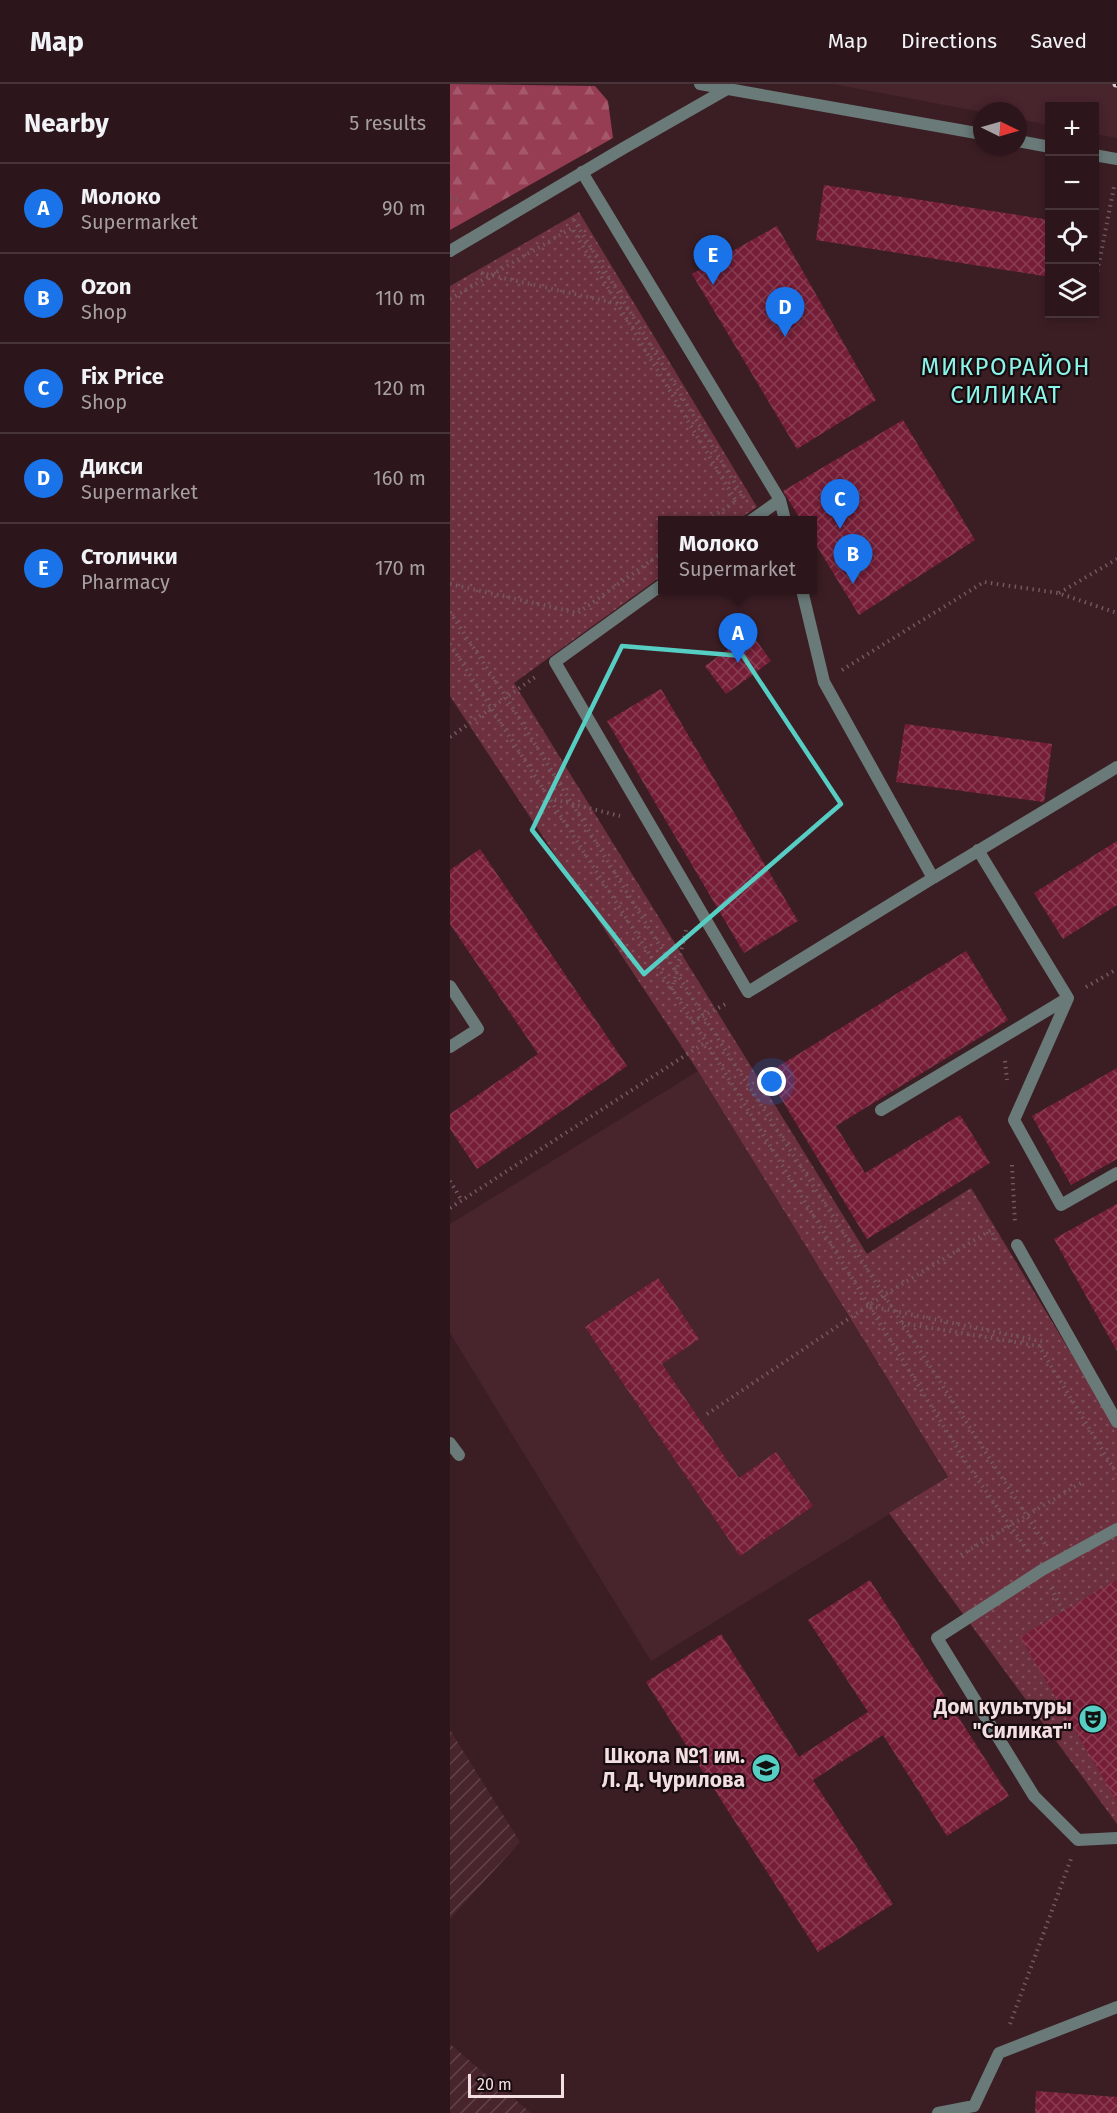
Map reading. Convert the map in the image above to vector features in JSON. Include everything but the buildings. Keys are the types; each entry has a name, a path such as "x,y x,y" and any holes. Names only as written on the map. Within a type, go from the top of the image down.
{"street":[{"path":"700,84 973,132"},
{"path":"450,250 727,89"},
{"path":"1027,143 1045,146"},
{"path":"1099,156 1117,159"},
{"path":"582,172 780,500 784,516"},
{"path":"758,516 780,500"},
{"path":"658,588 555,662 748,992 1117,767"},
{"path":"803,594 824,682 933,878"},
{"path":"978,850 1068,998"},
{"path":"450,986 478,1029 450,1047"},
{"path":"881,1110 1068,998"},
{"path":"1068,998 1014,1120 1061,1205 1117,1173"},
{"path":"1017,1245 1117,1422"},
{"path":"450,1443 459,1455"},
{"path":"1117,1529 1042,1570 937,1638 1034,1796 1078,1840 1117,1838"},
{"path":"938,2113 974,2106 999,2053 1117,2007"}],"path":[{"path":"1099,268 1114,188"},
{"path":"450,198 462,202"},
{"path":"574,220 752,516"},
{"path":"450,299 572,228 736,501 714,516"},
{"path":"481,273 626,305"},
{"path":"450,584 578,613 658,556"},
{"path":"1058,593 1117,558"},
{"path":"824,682 984,582 1058,593 1117,613"},
{"path":"450,612 506,697 704,1017 1057,1562"},
{"path":"450,644 705,1042 967,1464 1042,1570"},
{"path":"450,737 555,662"},
{"path":"548,798 650,823"},
{"path":"672,991 693,897"},
{"path":"1068,998 1117,969"},
{"path":"692,1023 748,992"},
{"path":"450,1208 705,1042"},
{"path":"450,1181 462,1201"},
{"path":"707,1414 884,1295 991,1230 997,1241"},
{"path":"870,1306 1057,1344"},
{"path":"902,1323 1039,1346 1117,1474"},
{"path":"961,1555 1081,1483"},
{"path":"999,2053 1078,1840"}],"highlighted area":[{"path":"622,646 743,656 841,804 644,974 532,830"}],"shaded area":[{"path":"833,84 1117,84 1117,138 1099,135 1099,102 1045,102 1045,124 1027,121 1027,102 973,102 973,110"},
{"path":"579,212 757,507 744,516 658,516 658,579 514,683 867,1254 971,1188 1117,1429 1117,1824 889,1513 948,1477 698,1071 450,696 450,286"},
{"path":"698,1071 948,1478 651,1661 450,1333 450,1224"},
{"path":"450,1730 520,1842 450,1919"},
{"path":"450,2044 531,2113 450,2113"}],"green space":[{"path":"450,84 595,86 608,101 613,138 450,230"}],"place":[{"name":"Столички","path":"713,285"},
{"name":"Дикси","path":"785,337"},
{"name":"Fix Price","path":"840,529"},
{"name":"Ozon","path":"853,584"},
{"name":"Молоко","path":"738,663"},
{"name":"Дом культуры \"Силикат\"","path":"1093,1719"},
{"name":"Школа №1 им. Л. Д. Чурилова","path":"766,1768"}],"district":[{"name":"МИКРОРАЙОН СИЛИКАТ","path":"1006,381"}]}
